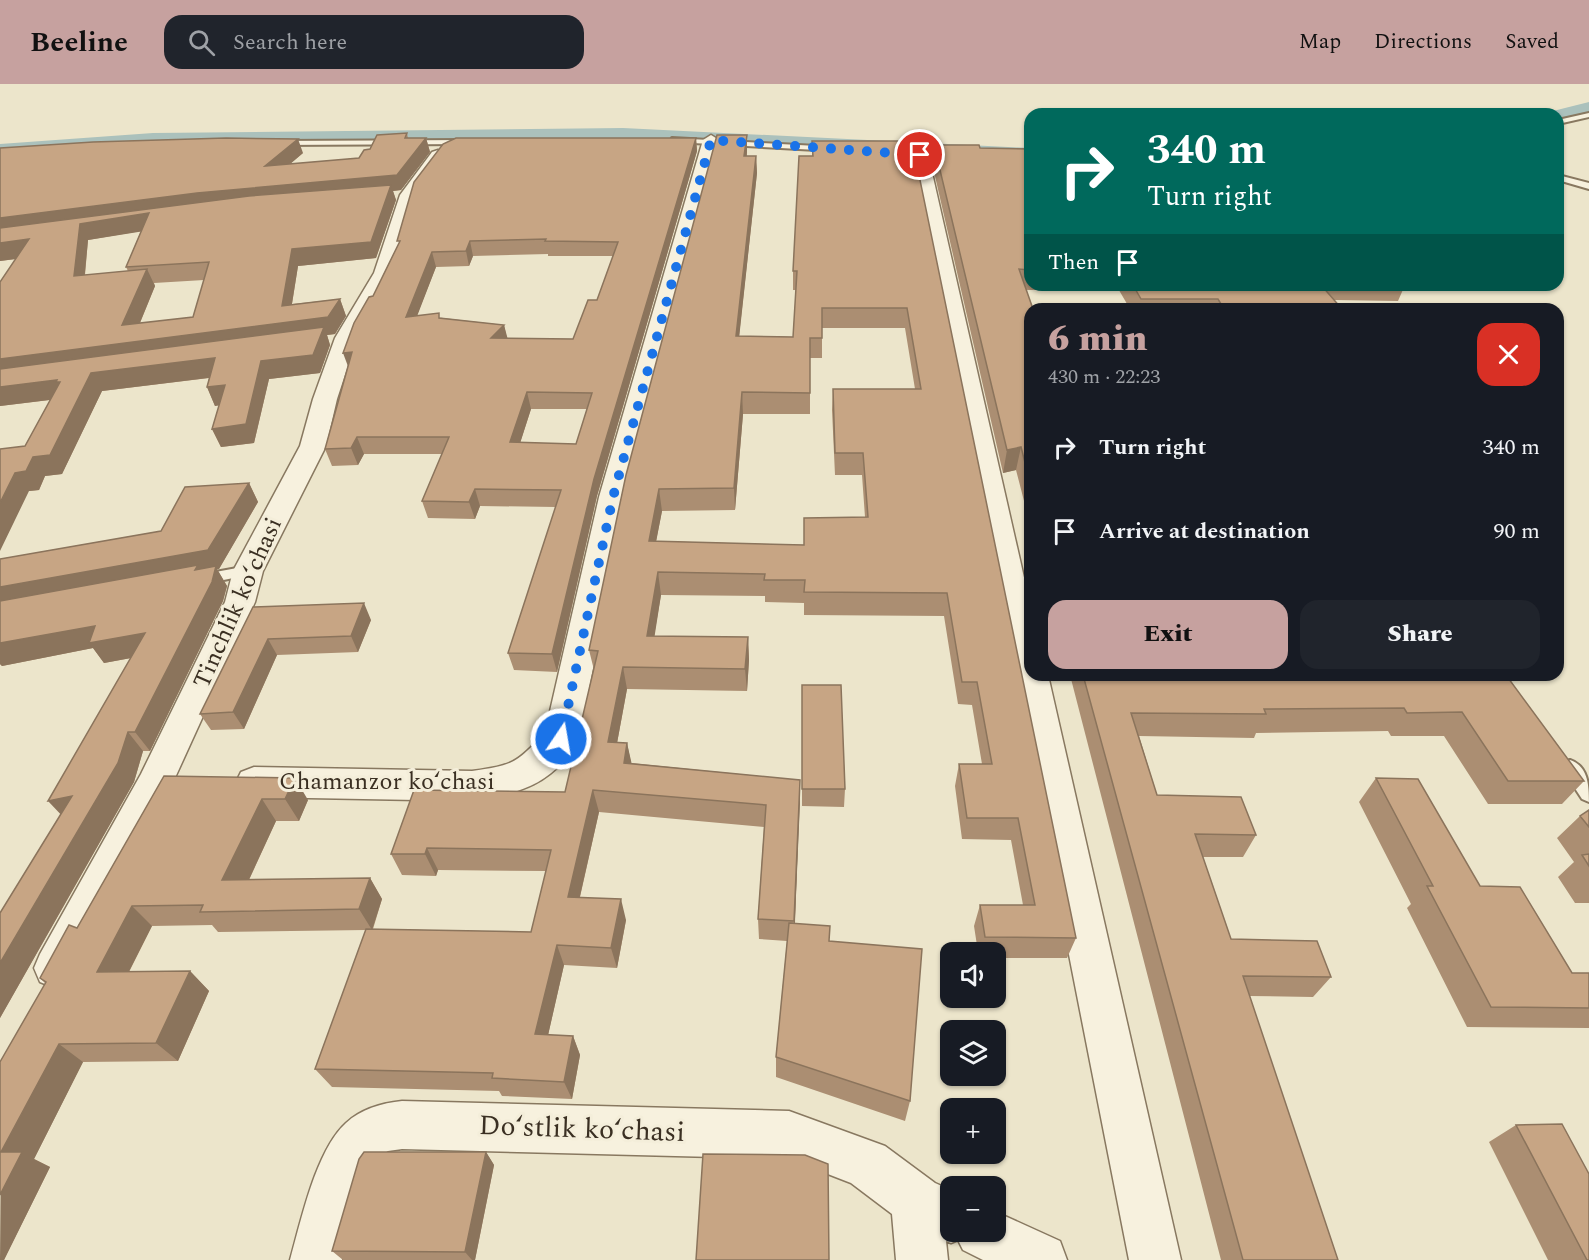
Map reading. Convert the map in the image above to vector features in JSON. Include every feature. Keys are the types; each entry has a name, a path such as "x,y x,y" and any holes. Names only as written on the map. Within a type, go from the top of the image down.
{"street":[{"name":"Chamanzor koʻchasi","path":"227,782 472,786 507,781 532,770 561,739 613,497 711,140"},
{"name":"Tinchlik koʻchasi","path":"44,988 168,781 240,602 248,571 313,446 340,339 384,273 403,195 440,152 469,142"},
{"path":"920,155 1024,641"},
{"path":"1032,681 1155,1260"},
{"name":"Doʻstlik koʻchasi","path":"316,1260 344,1166 358,1143 376,1130 402,1125 789,1135 867,1164 934,1209 922,1260"},
{"path":"1002,1242 1041,1260"}],"lane":[{"path":"1564,121 1589,115"},
{"path":"664,140 711,140 839,149"},
{"path":"266,143 469,142"},
{"path":"1564,179 1589,186"},
{"path":"180,583 248,571"},
{"path":"1557,748 1589,794"}],"building":[{"path":"407,133 405,138 426,138 397,175 197,193 0,218 0,148 93,142 226,138 298,139 265,166 359,158 364,150 370,149 377,135"},
{"path":"717,135 747,135 744,156 756,156 736,336 793,337 797,271 793,271 799,156 813,156 812,141 906,141 907,146 913,146 1076,938 985,937 980,905 1035,905 1018,818 967,818 959,764 992,764 977,682 962,682 947,593 804,592 805,580 764,580 765,574 658,572 647,636 748,637 745,669 623,667 608,742 627,743 624,763 800,780 794,921 758,919 766,805 593,790 568,897 621,899 611,948 557,945 535,1034 573,1036 564,1082 492,1078 493,1073 315,1069 366,929 531,932 551,850 427,848 425,854 391,854 414,790 565,792 598,651 589,650 626,475","holes":["822,308 907,308 921,389 833,389 835,453 863,453 868,517 804,518 804,545 649,541 659,489 734,488 742,392 810,393 810,338 822,338"]},
{"path":"456,138 696,138 594,479 552,654 508,653 561,490 475,489 469,502 422,501 449,437 357,437 351,448 325,449 352,352 343,353 354,323 369,297 373,296 400,241 397,241 414,182 443,144","holes":["546,239 545,241 618,242 597,300 588,300 573,339 491,338 504,325 439,318 439,313 406,317 432,252 466,251 470,241","527,392 592,393 576,444 510,442"]},
{"path":"934,145 979,145 980,148 1024,149 1024,269 1019,269 1024,291 1027,291 1031,303 1024,303 1024,459 1021,447 1007,450"},
{"path":"391,185 371,242 292,249 282,306 340,299 328,317 0,359 0,282 29,239 0,243 0,228 249,196","holes":["149,213 126,267 209,262 193,317 122,325 147,269 74,276 80,224"]},
{"path":"1136,291 1326,291 1337,303 1220,303 1218,299 1141,299"},
{"path":"324,327 313,355 261,361 246,424 212,429 225,385 207,387 215,358 91,373 50,455 33,457 26,471 15,473 0,503 0,449 25,446 60,382 56,382 57,380 0,387 0,369"},
{"path":"249,483 208,550 0,587 0,559 161,531 185,487"},
{"path":"198,565 195,570 216,566 212,582 135,732 128,732 118,763 0,963 0,913 72,796 48,801 145,633 89,643 95,626 0,643 0,601"},
{"path":"364,603 351,636 268,639 233,712 200,714 253,607"},
{"path":"1085,681 1510,681 1584,781 1508,781 1462,712 1407,713 1404,708 1264,709 1266,714 1131,713 1157,795 1241,797 1256,835 1195,834 1231,939 1317,941 1331,977 1243,976 1338,1260 1243,1260"},
{"path":"802,685 841,685 845,789 802,789"},
{"path":"164,776 295,778 285,799 262,799 222,880 370,878 359,909 200,912 203,905 132,906 97,972 190,971 156,1043 59,1044 1,1152 22,1152 0,1195 0,1062 46,982 40,978 69,925 77,928"},
{"path":"1376,778 1418,779 1480,886 1520,887 1572,973 1589,973 1589,1008 1491,1007 1427,886 1433,886"},
{"path":"1589,810 1589,827 1580,816"},
{"path":"1589,854 1589,866 1582,855"},
{"path":"789,923 830,926 829,941 922,949 910,1101 776,1057"},
{"path":"1562,1124 1589,1174 1589,1260 1516,1125"},
{"path":"364,1152 486,1152 465,1252 332,1251 359,1159"},
{"path":"703,1154 805,1155 828,1164 829,1260 696,1260"}],"waterway":[{"path":"1564,113 1589,107"},
{"path":"0,149 153,138 623,133 1024,153"}],"route":[{"path":"561,739 613,497 711,140 920,155"}]}
